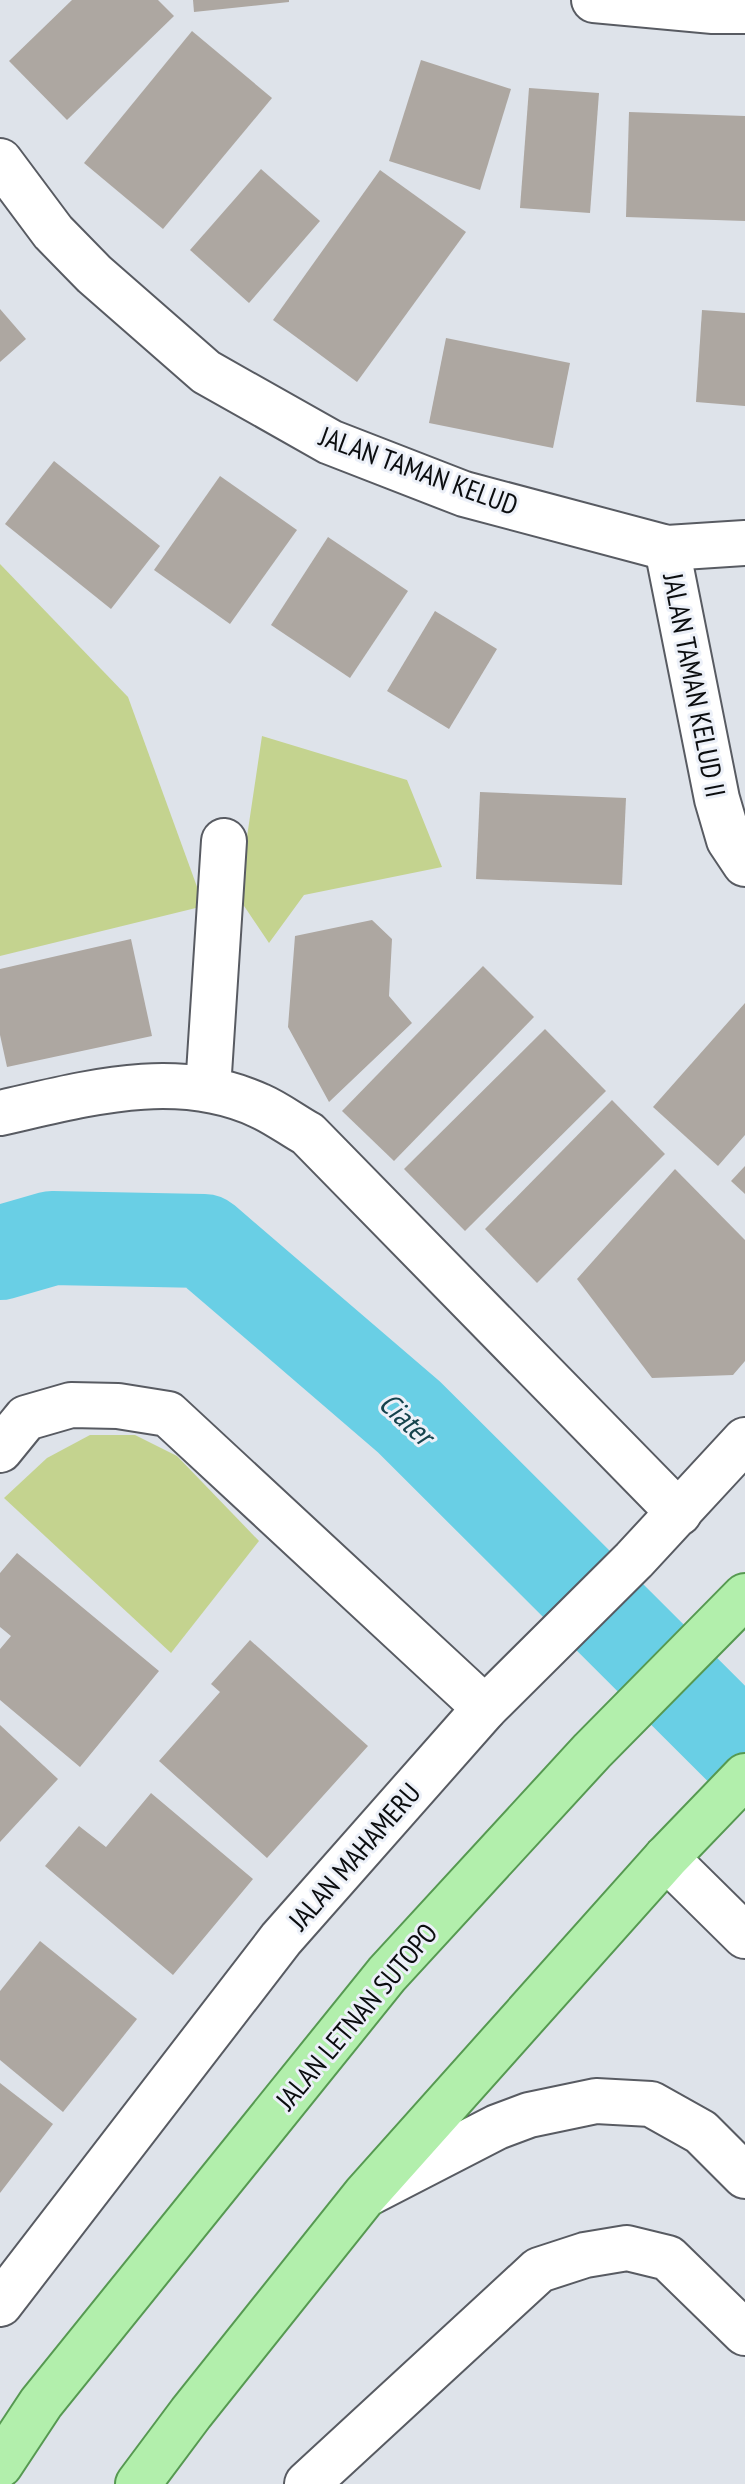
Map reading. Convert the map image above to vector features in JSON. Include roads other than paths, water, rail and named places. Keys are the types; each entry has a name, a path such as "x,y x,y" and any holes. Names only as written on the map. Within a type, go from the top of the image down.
{"main road":[{"name":"JALAN LETNAN SUTOPO","path":"0,2465 41,2403 387,1974 592,1751 745,1596"},
{"path":"138,2484 365,2195 666,1858 745,1776"}],"street":[{"path":"594,0 745,11"},
{"name":"JALAN TAMAN KELUD","path":"0,161 53,232 73,253 206,372 330,442 464,494 667,548 745,543"},
{"name":"JALAN TAMAN KELUD II","path":"667,548 717,799 729,840 745,864"},
{"path":"208,1089 224,841"},
{"path":"0,1113 106,1090 151,1085 208,1089 259,1105 308,1134 679,1513"},
{"path":"9,1430 71,1405 118,1406 168,1414 485,1708"},
{"name":"JALAN MAHAMERU","path":"0,2304 281,1939 485,1708 634,1560 745,1440"},
{"path":"666,1858 745,1936"},
{"path":"365,2195 497,2127 529,2115 596,2101 651,2104 701,2132 745,2176"},
{"path":"307,2484 539,2270 585,2255 627,2248 668,2258 745,2333"}],"waterway":[{"name":"Ciater","path":"0,1253 52,1238 204,1241 409,1417 745,1752"}]}
